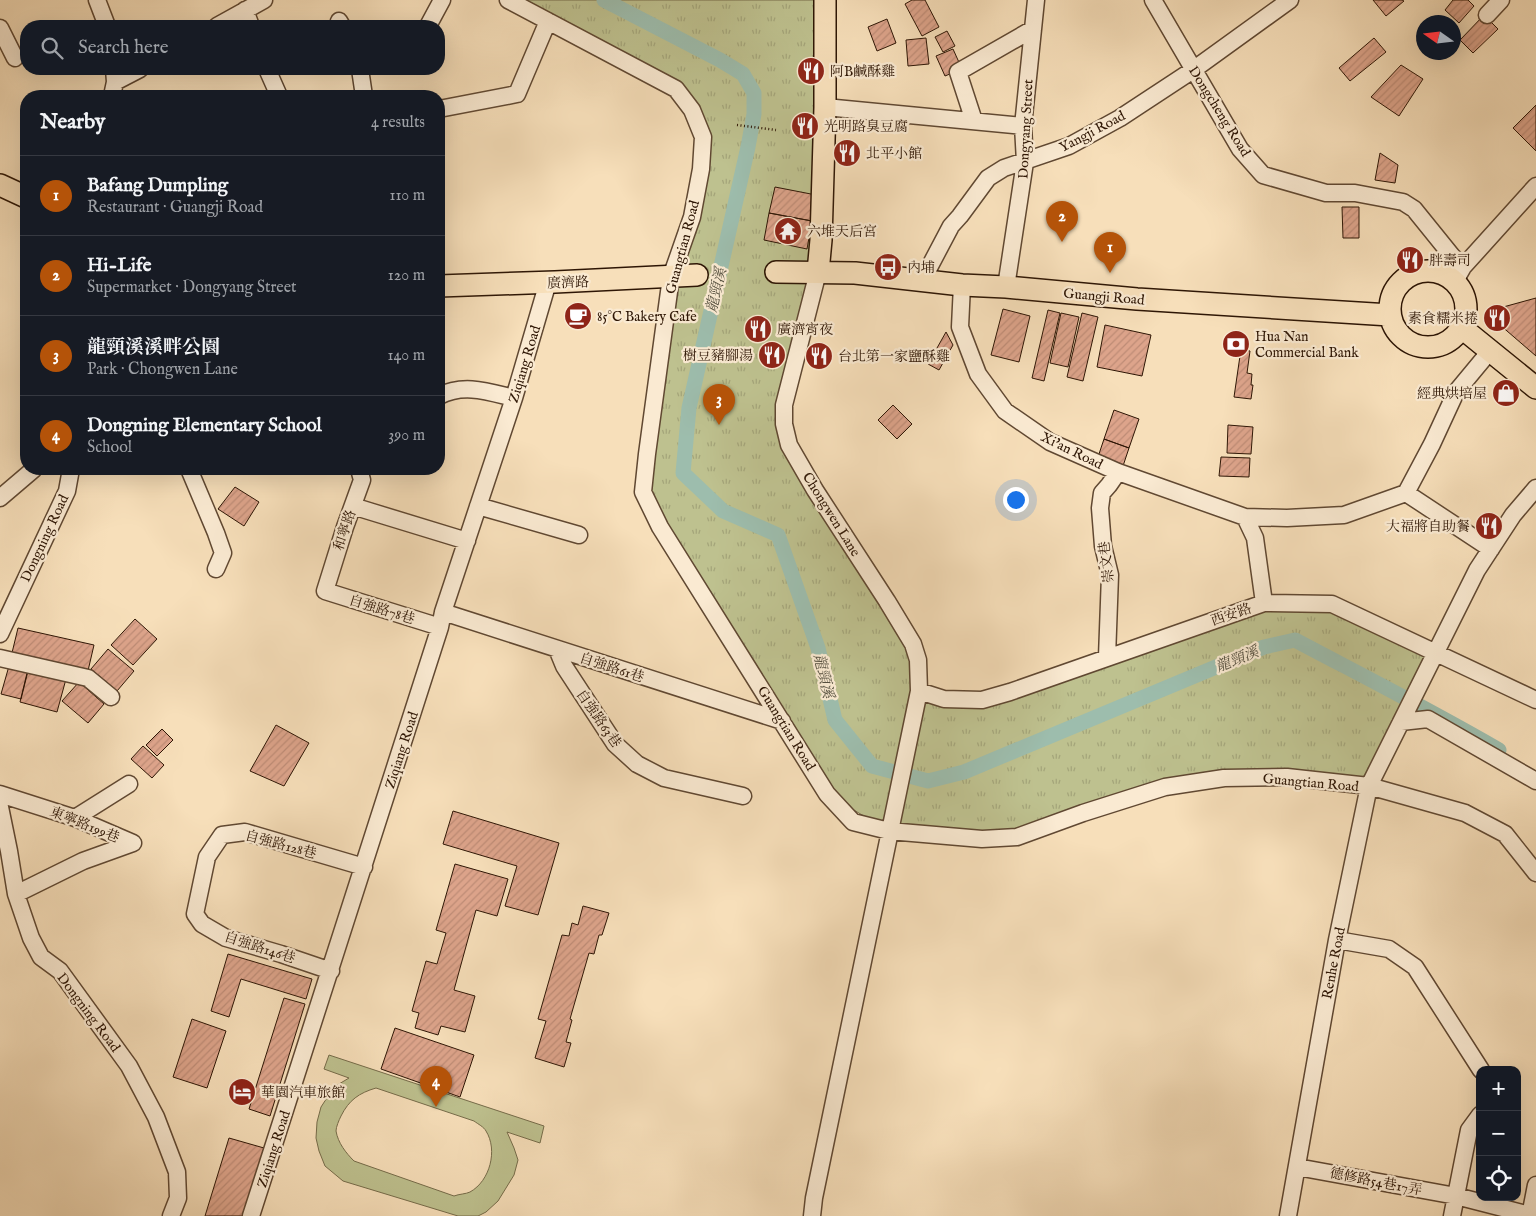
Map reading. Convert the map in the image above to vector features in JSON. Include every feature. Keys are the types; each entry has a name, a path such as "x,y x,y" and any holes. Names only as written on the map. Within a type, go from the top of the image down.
{"main road":[{"path":"818,272 826,107 825,0"},
{"path":"0,185 20,194"},
{"path":"1422,271 1459,274 1466,304 1466,316 1462,328 1453,339 1441,346 1428,348 1414,346 1403,339 1394,328 1390,315 1390,303 1393,292 1400,282 1410,275 1422,271"},
{"name":"Guangji Road","path":"776,272 855,273 962,285 1006,287 1137,300 1390,315"},
{"name":"廣濟路","path":"445,286 697,275"},
{"path":"1462,328 1536,388"}],"street":[{"path":"97,0 105,20"},
{"path":"227,20 264,0"},
{"path":"431,20 442,0"},
{"name":"Guangtian Road","path":"508,0 676,89 692,110 703,137 701,169 692,216 671,277 643,492 660,527 827,794 854,822 889,831 982,839 1017,837 1083,813 1166,787 1224,778 1287,777 1369,786 1465,813 1506,834 1536,873"},
{"name":"Dongyang Street","path":"1006,287 1025,162 1023,126 1036,0"},
{"name":"Dongcheng Road","path":"1153,0 1240,149 1263,175 1326,193 1355,193 1403,202 1414,209 1452,256 1459,274"},
{"name":"Yangji Road","path":"922,281 951,226 988,178 1004,168 1069,146 1120,118 1193,70 1290,0"},
{"path":"1487,15 1501,0"},
{"path":"245,10 249,20"},
{"path":"445,108 516,94 548,21"},
{"path":"0,28 15,58"},
{"path":"974,121 958,72 1033,29"},
{"path":"114,82 128,75"},
{"path":"270,75 276,90"},
{"path":"361,75 363,90"},
{"path":"826,107 1023,126"},
{"path":"1459,274 1536,186"},
{"name":"Chongwen Lane","path":"812,1216 814,1198 889,831 900,788 918,691 918,660 913,644 815,490 789,445 784,424 784,405 818,272"},
{"name":"Ziqiang Road","path":"251,1216 514,398 548,282"},
{"name":"Xi'an Road","path":"962,285 960,327 978,374 1005,411 1050,442 1118,472 1245,517 1287,518 1344,515 1406,492"},
{"path":"1490,351 1456,392 1432,444 1406,492 1490,549"},
{"path":"445,393 472,388 514,398"},
{"name":"崇文巷","path":"1107,657 1110,575 1103,546 1100,508 1102,493 1110,485 1118,472"},
{"path":"0,498 27,475"},
{"name":"Dongning Road","path":"0,634 67,491 70,475"},
{"path":"192,475 223,553 216,570"},
{"name":"和寧路","path":"325,591 345,526 362,480 361,475"},
{"path":"1436,654 1477,570 1513,516 1535,493"},
{"path":"478,506 579,535"},
{"path":"359,508 467,541"},
{"path":"1245,517 1255,538 1264,603"},
{"name":"自強路78巷","path":"325,591 442,619"},
{"name":"西安路","path":"918,691 944,699 982,700 1010,692 1264,603 1332,604 1536,700"},
{"name":"自強路61巷","path":"442,619 557,649 782,721"},
{"name":"自強路63巷","path":"557,649 564,666 615,744 637,764 664,778 743,796"},
{"name":"Renhe Road","path":"1288,1216 1337,940 1369,786 1436,654"},
{"path":"0,658 88,678 111,698"},
{"path":"1403,720 1428,719 1536,780"},
{"path":"75,818 129,784"},
{"name":"東寧路199巷","path":"0,794 75,818 133,843 83,862 16,894"},
{"name":"Dongning Road","path":"0,808 16,894 31,938 41,957 60,971 129,1066 156,1116 177,1172 178,1198 171,1216"},
{"name":"自強路128巷","path":"195,914 207,857 222,835 245,832 364,867"},
{"name":"自強路146巷","path":"195,914 202,924 226,938 331,971"},
{"path":"1337,940 1389,949 1415,967 1478,1066"},
{"path":"1452,1216 1469,1130 1476,1120"},
{"name":"德修路54巷17弄","path":"1296,1167 1456,1196 1530,1216"},
{"path":"1530,1216 1536,1185"}],"path":[{"path":"737,125 776,130"}],"green space":[{"path":"508,0 825,0 823,270 784,405 789,444 913,644 919,691 982,700 1264,603 1332,604 1436,654 1369,786 1224,778 1017,837 889,831 827,794 643,492 703,137 676,89"},
{"path":"329,1055 544,1126 540,1143 507,1132 518,1160 514,1175 498,1201 486,1212 478,1216 458,1216 343,1181 325,1166 316,1138 317,1122 321,1107 334,1087 349,1078 324,1069","holes":["376,1088 474,1121 485,1130 490,1139 490,1164 487,1173 477,1187 468,1193 454,1196 354,1161 343,1148 336,1131 341,1116 351,1101 364,1092"]}],"building":[{"path":"912,0 925,0 939,27 922,36 905,4"},
{"path":"1373,0 1402,0 1404,1 1386,16"},
{"path":"1453,0 1468,0 1474,6 1461,21 1461,15 1450,15 1445,10"},
{"path":"1484,15 1498,29 1473,53 1461,39"},
{"path":"887,19 896,43 877,51 868,27"},
{"path":"947,31 955,46 943,52 935,37"},
{"path":"926,38 929,64 908,66 906,40"},
{"path":"1374,38 1386,52 1350,81 1339,68"},
{"path":"953,49 962,69 945,76 936,56"},
{"path":"1401,65 1423,79 1399,116 1371,97"},
{"path":"1536,105 1536,151 1513,128"},
{"path":"1380,153 1398,165 1395,183 1375,180"},
{"path":"775,187 816,195 812,221 769,213"},
{"path":"1342,207 1359,207 1359,238 1343,238"},
{"name":"六堆天后宮","path":"769,213 812,221 807,249 764,240"},
{"path":"1536,298 1536,356 1485,312"},
{"path":"1003,309 1030,316 1019,362 991,355"},
{"path":"1048,310 1060,313 1044,381 1032,378"},
{"path":"1061,313 1079,317 1068,367 1050,363"},
{"path":"1082,313 1098,317 1083,381 1067,377"},
{"path":"1105,325 1151,335 1142,376 1097,367"},
{"path":"946,332 953,345 939,370 928,364"},
{"path":"1241,349 1250,351 1247,373 1252,374 1251,399 1234,397"},
{"path":"893,405 912,424 897,439 878,420"},
{"path":"1114,410 1139,419 1129,448 1104,439"},
{"path":"1228,425 1253,427 1251,454 1227,453"},
{"path":"1104,439 1129,448 1123,466 1098,457"},
{"path":"1221,457 1250,458 1249,477 1219,476"},
{"path":"235,487 259,502 244,526 218,509"},
{"path":"135,619 157,639 133,665 111,645"},
{"path":"18,628 94,645 87,675 11,657"},
{"path":"108,649 134,671 117,691 91,669"},
{"path":"9,666 28,671 21,699 1,694"},
{"path":"28,669 66,679 57,712 20,702"},
{"path":"79,682 104,704 88,723 62,701"},
{"path":"276,725 309,743 284,786 250,771"},
{"path":"162,729 173,740 157,756 146,745"},
{"path":"143,746 164,765 152,778 131,759"},
{"path":"453,811 559,843 538,915 505,906 517,866 443,844"},
{"path":"455,864 508,879 497,916 476,910 454,990 475,996 465,1032 441,1026 438,1035 415,1028 419,1013 412,1011 426,961 437,964 446,933 436,930"},
{"path":"583,906 609,913 602,935 599,935 594,954 589,953 570,1019 572,1020 566,1042 571,1043 564,1067 535,1058 546,1021 538,1019 562,935 569,936 572,923 578,925"},
{"path":"228,954 312,979 306,999 241,979 229,1017 211,1011"},
{"path":"284,998 305,1004 270,1116 249,1109"},
{"path":"192,1019 226,1031 207,1088 173,1077"},
{"path":"395,1028 474,1055 460,1097 381,1069"},
{"path":"229,1138 264,1148 244,1216 205,1216"}],"waterway":[{"name":"龍頸溪","path":"604,0 720,60 743,74 754,93 754,114 748,147 689,408 683,473 723,511 778,535 818,648 835,720 872,766 928,781 964,772 1264,647 1295,640 1499,750"}],"place":[{"name":"阿B鹹酥雞","path":"811,71"},
{"name":"光明路臭豆腐","path":"805,126"},
{"name":"北平小館","path":"847,153"},
{"name":"六堆天后宮","path":"788,231"},
{"name":"Hi-Life","path":"1062,242"},
{"name":"胖壽司","path":"1410,260"},
{"name":"內埔","path":"888,267"},
{"name":"Bafang Dumpling","path":"1110,273"},
{"name":"85°C Bakery Cafe","path":"578,316"},
{"name":"素食糯米捲","path":"1497,318"},
{"name":"廣濟宵夜","path":"758,329"},
{"name":"Hua Nan Commercial Bank","path":"1236,344"},
{"name":"樹豆豬腳湯","path":"772,355"},
{"name":"台北第一家鹽酥雞","path":"819,356"},
{"name":"經典烘培屋","path":"1506,393"},
{"name":"龍頸溪溪畔公園","path":"719,425"},
{"name":"大福將自助餐","path":"1489,526"},
{"name":"華園汽車旅館","path":"242,1092"},
{"name":"Dongning Elementary School","path":"436,1107"}]}
